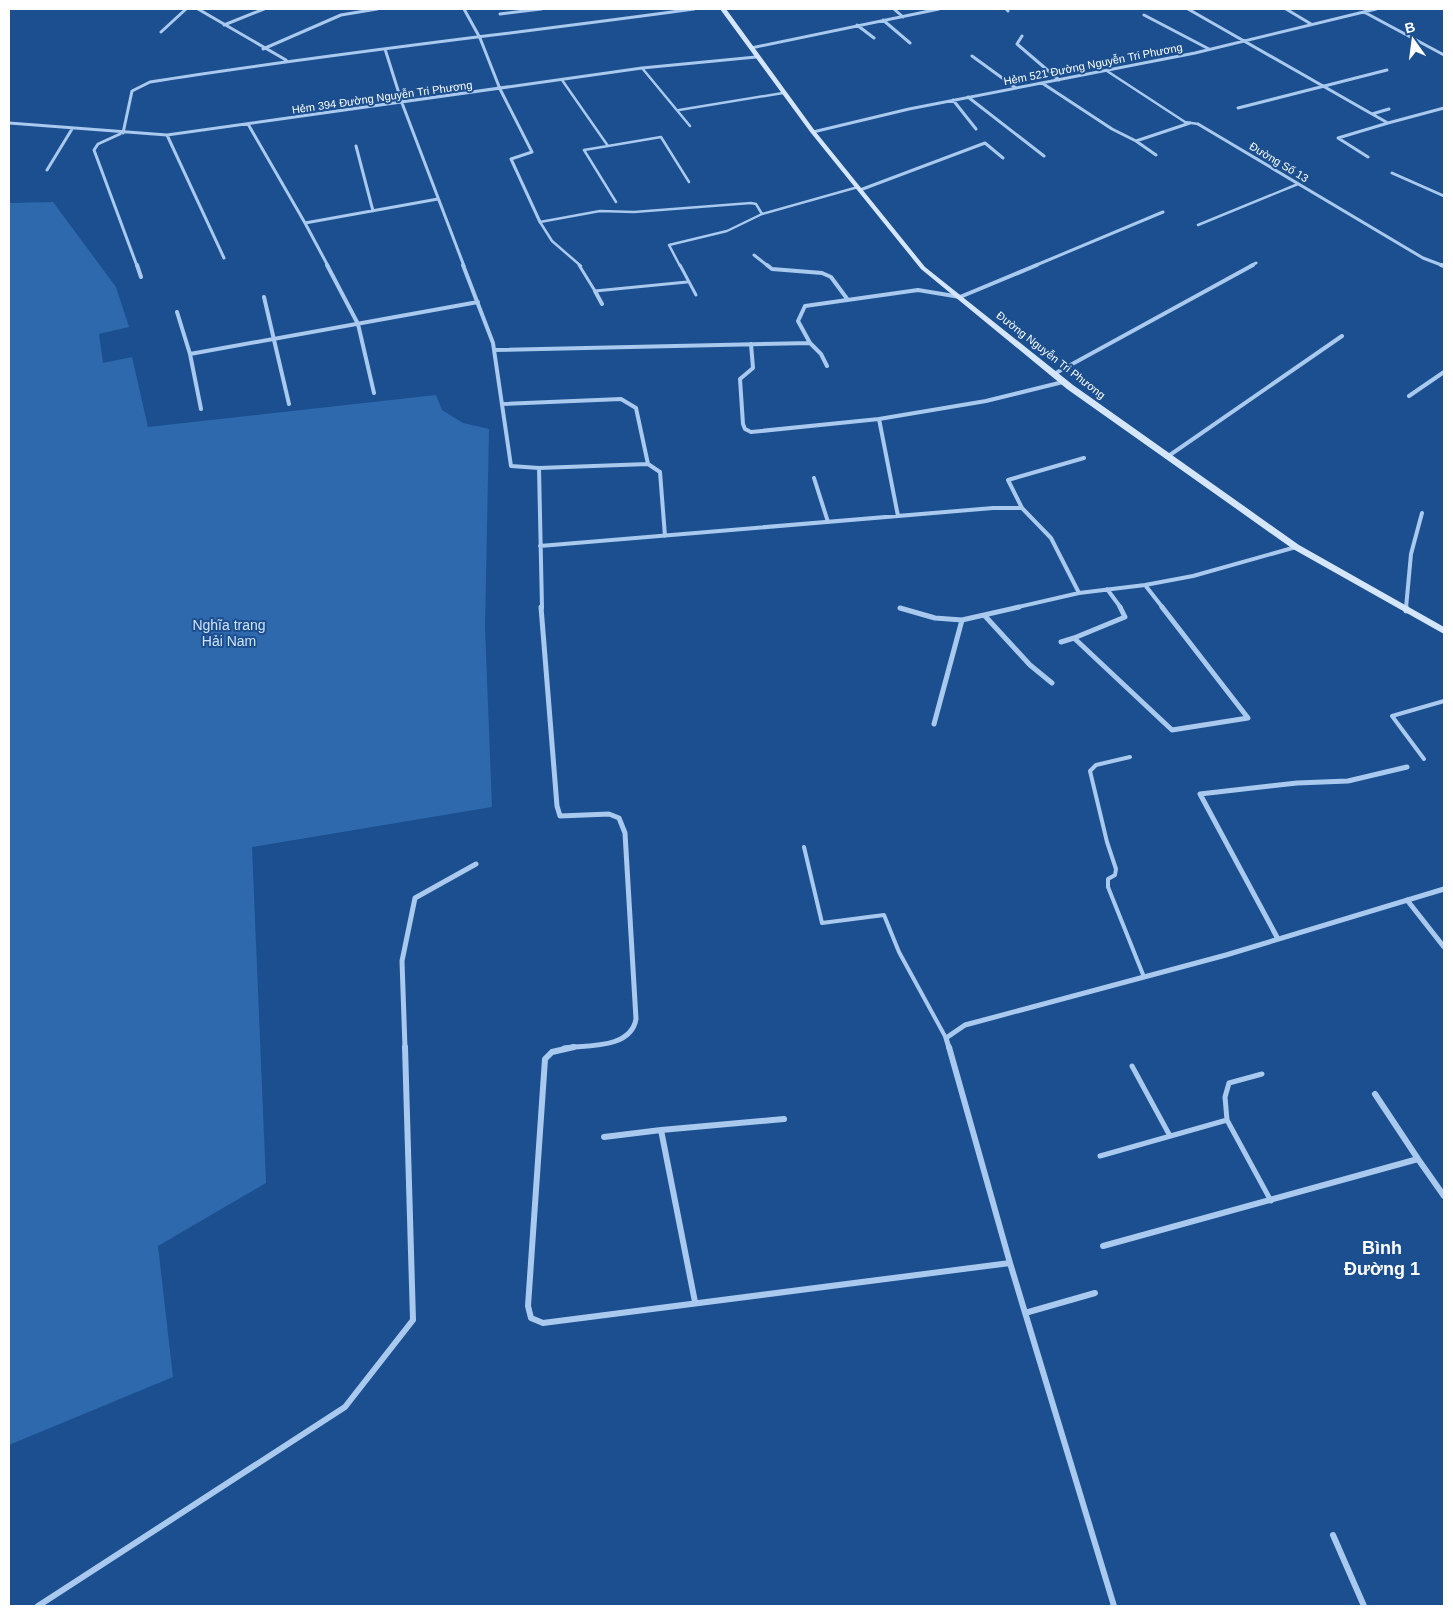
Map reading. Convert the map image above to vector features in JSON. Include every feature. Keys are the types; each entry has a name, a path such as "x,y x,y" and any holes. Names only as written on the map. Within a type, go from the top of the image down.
{"main road":[{"name":"Đường Nguyễn Tri Phương","path":"723,9 756,57 813,132 924,268 1063,382 1296,548 1444,631"}],"street":[{"path":"161,32 186,9"},
{"path":"198,9 286,60"},
{"path":"224,25 264,9"},
{"path":"263,48 340,15 377,9"},
{"path":"464,9 480,38 500,89 532,152 512,159 540,222"},
{"path":"500,14 541,9"},
{"path":"141,277 94,150 98,144 123,133 131,106 131,93 143,84 286,60 480,38 694,9"},
{"path":"894,9 903,17"},
{"path":"751,48 939,9"},
{"path":"1188,9 1241,41 1326,86 1388,123"},
{"path":"1286,9 1312,24"},
{"name":"Hẻm 521 Đường Nguyễn Tri Phương","path":"813,132 953,100 1209,50 1376,9"},
{"path":"1364,12 1444,55"},
{"path":"1144,15 1209,50"},
{"path":"883,20 910,43"},
{"path":"856,26 874,38"},
{"path":"1022,36 1018,44 1059,80"},
{"path":"385,49 402,102 478,302 494,350 511,466 539,468 648,464 660,472 665,536"},
{"path":"972,56 1016,88"},
{"name":"Hẻm 394 Đường Nguyễn Tri Phương","path":"9,123 167,135 642,68 756,57"},
{"path":"1238,108 1387,70"},
{"path":"1042,83 1112,129 1136,141 1156,155"},
{"path":"968,97 1044,156"},
{"path":"953,100 976,129"},
{"path":"1368,157 1338,138 1444,108"},
{"path":"1372,114 1389,109"},
{"path":"1136,141 1190,123"},
{"path":"248,124 273,164 358,324 374,393"},
{"name":"Đường Số 13","path":"1198,124 1423,258 1444,266"},
{"path":"47,170 72,129"},
{"path":"167,135 224,258"},
{"path":"859,189 985,143 1003,158"},
{"path":"356,146 373,211"},
{"path":"1392,173 1444,196"},
{"path":"305,223 438,199"},
{"path":"827,366 821,354 810,343 798,321 805,306 918,290 960,297 1163,212"},
{"path":"754,255 772,268 822,273 831,277 848,300"},
{"path":"1054,374 1256,263"},
{"path":"595,291 602,304"},
{"path":"264,297 290,404"},
{"path":"190,354 478,302"},
{"path":"177,312 190,354 201,409"},
{"path":"1167,456 1342,336"},
{"path":"494,350 810,343"},
{"path":"751,344 753,368 740,379 745,429 758,433 879,419 986,401 1063,382"},
{"path":"1409,396 1444,372"},
{"path":"502,404 621,399 636,408 648,464"},
{"path":"879,419 898,516"},
{"path":"1079,593 1051,538 1022,508 1008,480 1084,458"},
{"path":"539,468 542,635 558,806 560,816 609,814 614,816 618,818 625,833 636,1019 629,1036 617,1040 560,1049 552,1052 545,1059 528,1306 532,1318 543,1324 695,1302 1010,1263"},
{"path":"814,478 828,522"},
{"path":"540,546 994,508 1022,508"},
{"path":"1406,611 1411,554 1422,513"},
{"path":"900,608 935,618 962,620 1079,593 1146,585 1192,576 1296,548"},
{"path":"1074,638 1172,730 1248,718 1146,585"},
{"path":"1061,642 1125,617 1125,614 1107,589"},
{"path":"985,616 1030,664 1052,683"},
{"path":"934,724 962,620"},
{"path":"1278,939 1200,794 1297,783 1348,781 1407,767"},
{"path":"38,1606 344,1407 413,1320 402,961 414,898 476,864"},
{"path":"1114,1606 1010,1263 946,1038 965,1025 1278,939 1444,888"},
{"path":"1407,900 1444,947"},
{"path":"1375,1094 1444,1196"},
{"path":"604,1137 784,1119"},
{"path":"661,1130 695,1302"},
{"path":"1103,1246 1418,1159"},
{"path":"1026,1313 1095,1293"},
{"path":"1334,1535 1364,1606"}],"lane":[{"path":"642,68 679,110 690,126"},
{"name":"Đường Số 13","path":"1107,70 1185,122 1198,124"},
{"path":"562,80 608,146"},
{"path":"679,110 783,93"},
{"path":"9,118 9,123"},
{"path":"616,202 584,150 661,137 688,182"},
{"path":"1198,225 1298,184"},
{"path":"696,295 669,245 728,230 762,214 859,189"},
{"path":"688,282 595,291 583,268 552,241 540,222 600,211 634,212 751,203 756,204 762,214"},
{"path":"1424,759 1392,716 1444,700"},
{"path":"1130,757 1096,765 1090,771 1107,842 1116,869 1116,874 1108,879 1108,887 1144,977"},
{"path":"804,848 822,923 884,914 899,952 946,1038"},
{"path":"1132,1066 1170,1136"},
{"path":"1262,1074 1230,1083 1225,1097 1227,1120 1271,1201"},
{"path":"1100,1156 1227,1120"}],"green space":[{"name":"Nghĩa trang Hải Nam","path":"53,202 116,287 129,327 99,334 103,363 132,357 148,427 436,395 442,410 463,423 489,429 485,628 492,807 252,847 266,1183 158,1246 173,1377 9,1445 9,203"}],"district":[{"name":"Bình Đường 1","path":"1382,1258"}]}
